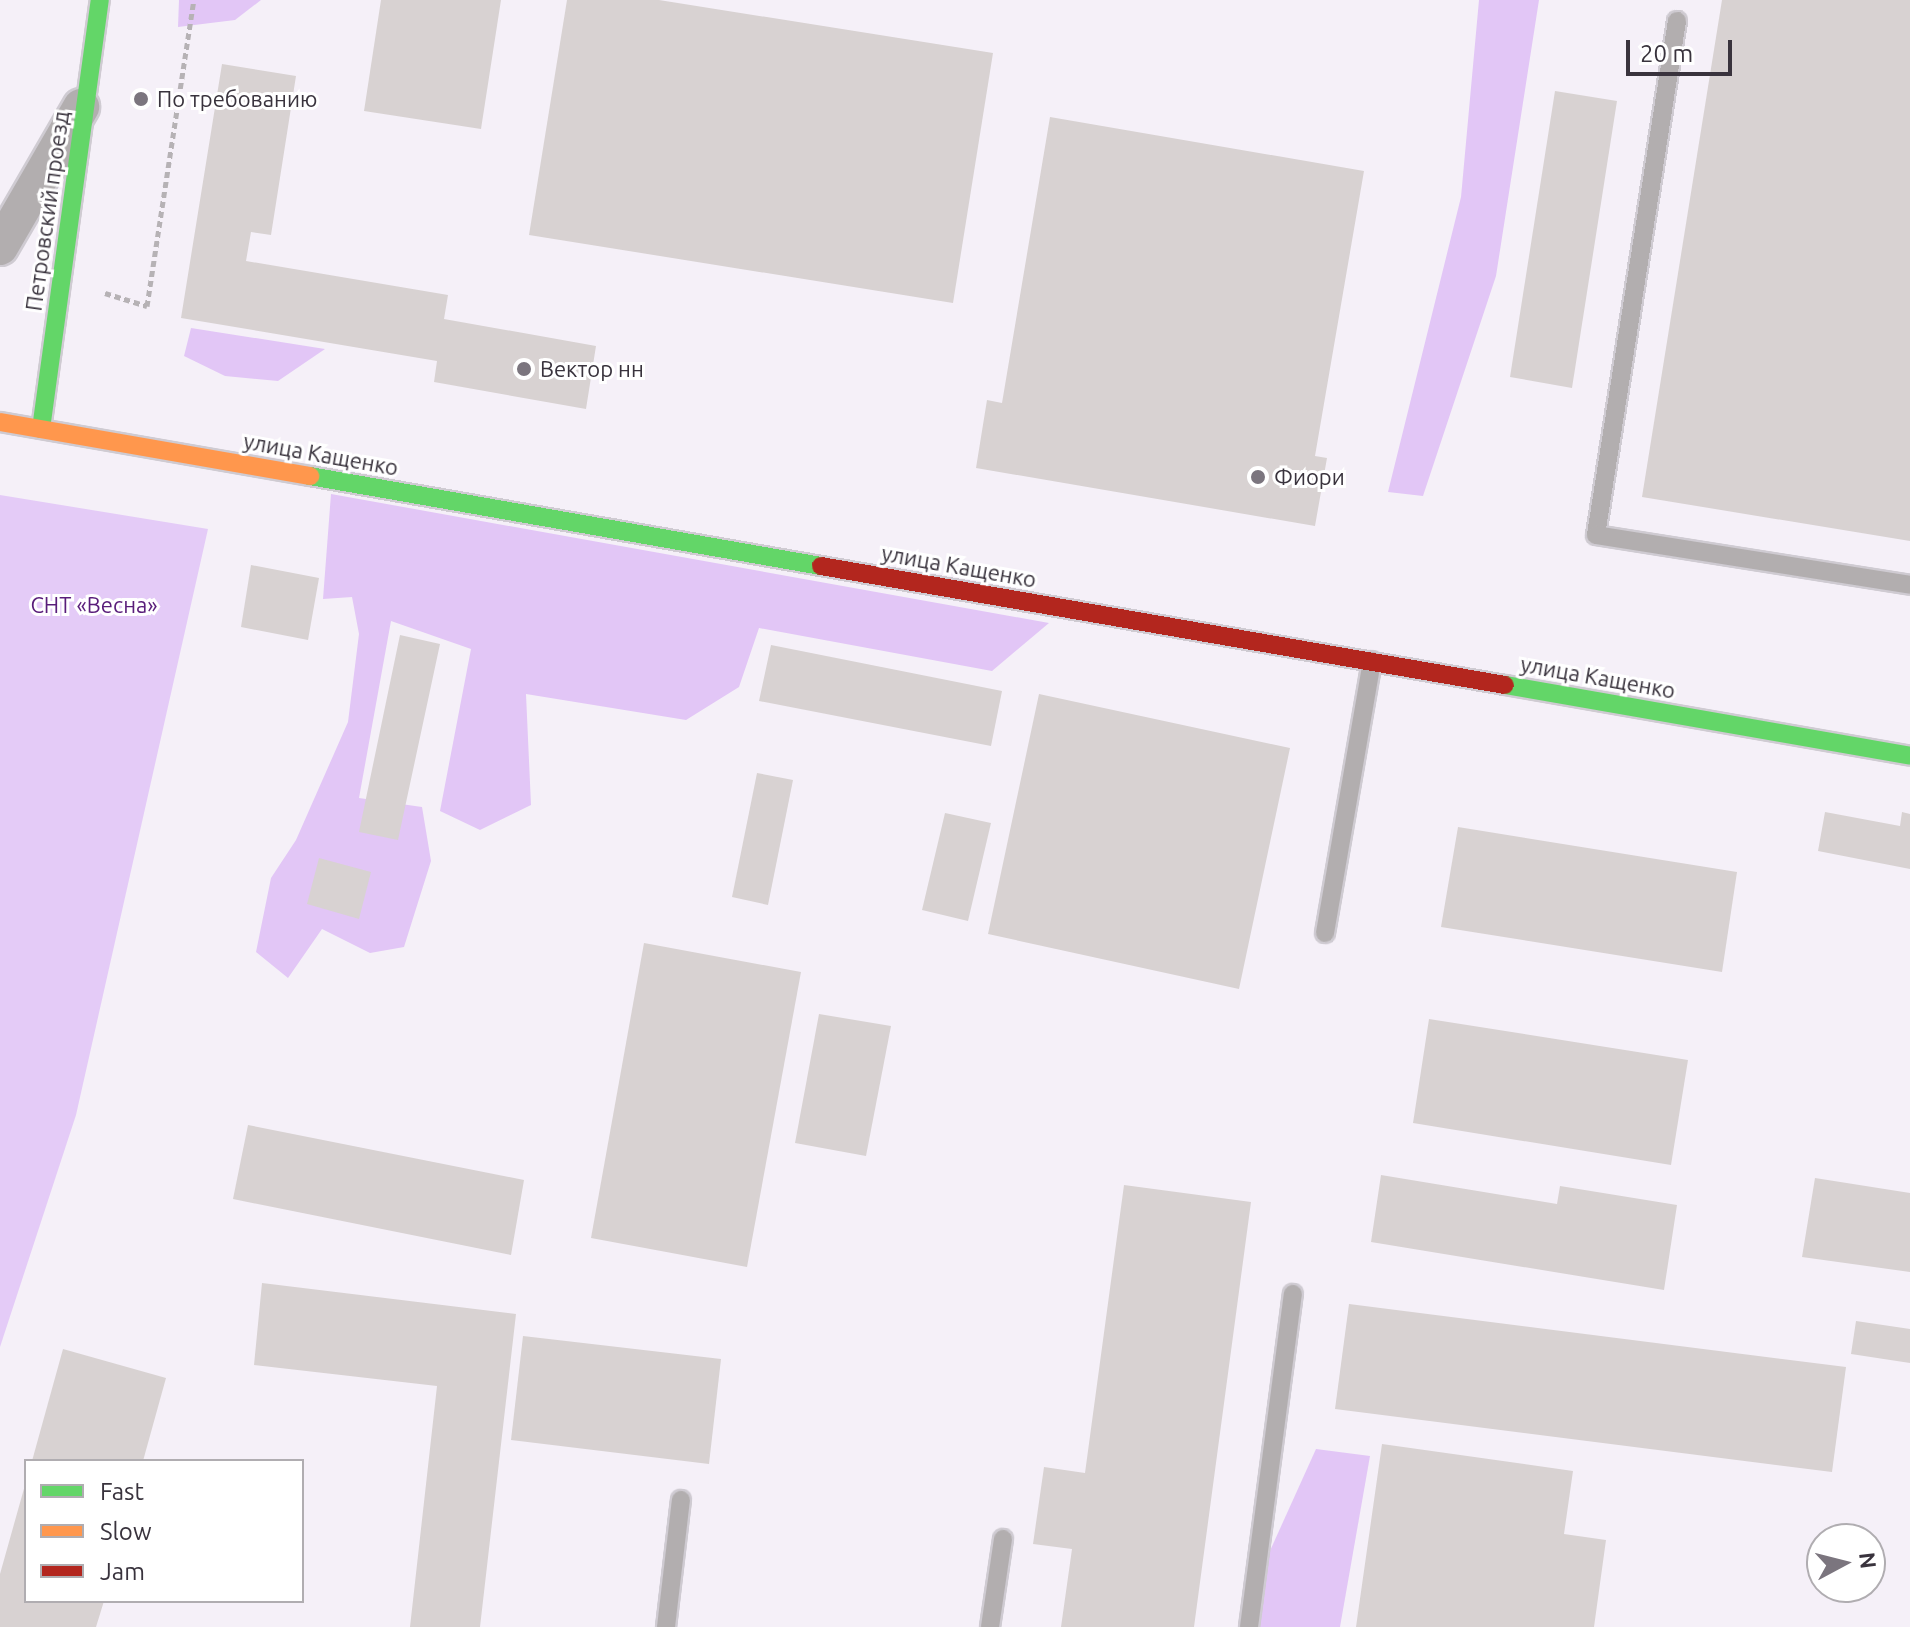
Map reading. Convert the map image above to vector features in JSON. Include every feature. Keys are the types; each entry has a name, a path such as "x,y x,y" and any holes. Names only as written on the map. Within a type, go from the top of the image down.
{"street":[{"name":"Петровский проезд","path":"41,429 100,0"},
{"path":"0,247 86,98"},
{"name":"улица Кащенко","path":"0,422 1910,756"}],"lane":[{"path":"1677,21 1596,535 1910,585"},
{"path":"1325,933 1372,661"},
{"path":"1249,1627 1293,1294"},
{"path":"666,1627 681,1500"},
{"path":"990,1627 1003,1539"}],"path":[{"path":"105,293 147,306 194,0"}],"green space":[{"name":"СНТ «Весна»","path":"0,495 208,529 76,1115 0,1347"}],"shaded area":[{"path":"179,0 261,0 235,20 178,27"},
{"path":"1479,0 1539,0 1496,276 1423,496 1388,492 1461,197"},
{"path":"191,328 325,349 278,381 225,376 184,356"},
{"path":"331,494 1049,623 992,671 759,628 739,687 686,720 526,694 531,805 480,830 440,811 471,649 391,621 359,798 422,807 431,861 404,947 370,953 322,929 288,978 256,952 271,878 296,840 348,722 359,634 352,597 323,599"},
{"path":"1316,1449 1370,1456 1340,1627 1259,1627 1269,1553"}],"building":[{"path":"381,0 501,0 481,129 364,111"},
{"path":"567,0 659,0 993,53 953,303 529,235"},
{"path":"1722,0 1910,0 1910,541 1642,497"},
{"path":"222,64 296,76 271,235 251,232 246,261 448,295 444,319 596,346 586,409 434,382 437,361 181,318"},
{"path":"1555,91 1617,101 1572,388 1510,377"},
{"path":"1050,117 1364,171 1315,456 1327,458 1315,526 976,468 987,400 1002,403"},
{"path":"251,565 319,578 308,640 241,627"},
{"path":"400,635 440,644 398,840 359,832"},
{"path":"771,645 1002,691 991,746 759,701"},
{"path":"1039,694 1290,748 1239,989 988,934"},
{"path":"757,773 793,780 768,905 732,897"},
{"path":"1825,812 1900,826 1902,812 1910,814 1910,869 1818,851"},
{"path":"945,813 991,823 968,921 922,910"},
{"path":"1458,827 1737,872 1722,972 1441,927"},
{"path":"319,858 371,872 359,919 307,904"},
{"path":"644,943 801,972 747,1267 591,1238"},
{"path":"819,1014 891,1026 866,1156 795,1143"},
{"path":"1429,1019 1688,1060 1671,1165 1413,1123"},
{"path":"248,1125 524,1180 511,1255 233,1199"},
{"path":"1381,1175 1557,1204 1560,1186 1677,1205 1664,1290 1371,1242"},
{"path":"1815,1178 1910,1193 1910,1272 1802,1257"},
{"path":"1124,1185 1251,1202 1194,1627 1061,1627 1072,1549 1033,1544 1044,1467 1085,1473"},
{"path":"262,1283 516,1314 480,1627 410,1627 437,1386 254,1365"},
{"path":"1349,1304 1846,1367 1832,1472 1335,1409"},
{"path":"1856,1321 1910,1329 1910,1363 1851,1354"},
{"path":"523,1336 721,1359 709,1464 511,1440"},
{"path":"63,1349 166,1378 144,1459 33,1459"},
{"path":"1382,1444 1573,1471 1564,1534 1606,1540 1594,1627 1356,1627"},
{"path":"24,1489 24,1603 103,1603 96,1627 0,1627 0,1574"}],"traffic: fast":[{"path":"41,429 100,0"},
{"path":"310,476 821,566"},
{"path":"1505,685 1910,756"}],"traffic: slow":[{"path":"0,422 310,476"}],"traffic: jam":[{"path":"821,566 1505,685"}],"place":[{"name":"По требованию","path":"141,99"},
{"name":"Вектор нн","path":"524,369"},
{"name":"Фиори","path":"1258,477"}]}
